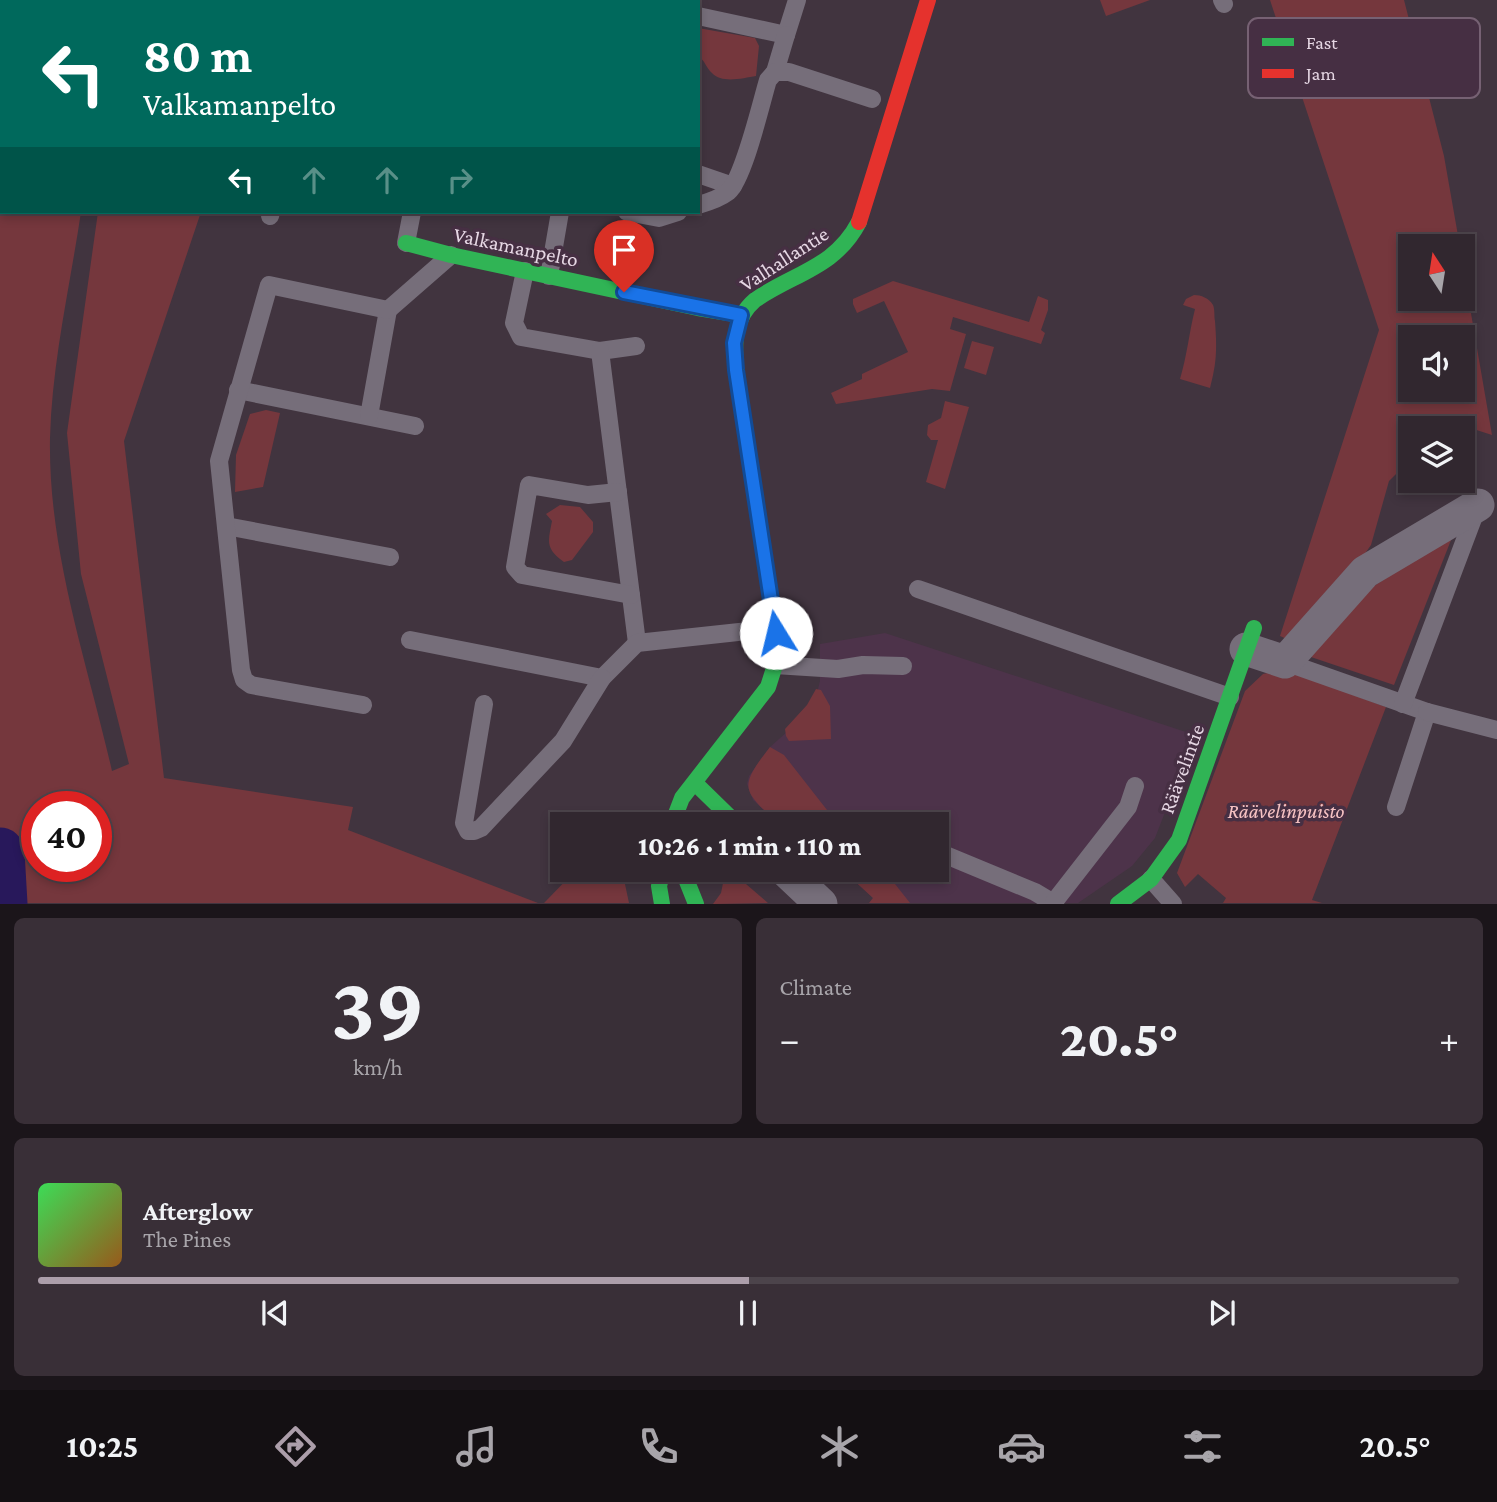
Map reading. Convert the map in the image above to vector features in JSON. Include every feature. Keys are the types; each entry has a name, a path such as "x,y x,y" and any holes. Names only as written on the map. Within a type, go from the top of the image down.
{"street":[{"name":"Valhallantie","path":"677,812 682,799 768,687 775,665 775,628 736,370 734,343 741,315 754,299 827,261 854,233 928,0"},
{"name":"Valkamanpelto","path":"406,243 450,255 741,315"},
{"path":"1250,638 1284,662 1365,572 1478,505"},
{"name":"Räävelintie","path":"1118,904 1152,879 1180,840 1250,638"},
{"path":"695,782 725,812"},
{"path":"660,882 662,904"},
{"path":"687,882 696,904"},
{"path":"798,882 821,904"}],"lane":[{"path":"700,204 714,200 733,186 768,80 775,72 797,0"},
{"path":"700,16 786,35"},
{"path":"775,72 789,72 872,99"},
{"path":"700,175 733,186"},
{"path":"406,243 412,214"},
{"path":"550,276 560,214"},
{"path":"638,214 659,218 672,214"},
{"path":"369,416 388,310 450,255"},
{"path":"525,271 514,323 521,337 600,351 636,346"},
{"path":"363,705 251,685 244,680 219,461 269,285 388,310"},
{"path":"600,351 637,643"},
{"path":"239,390 415,426"},
{"path":"618,492 588,495 529,485 515,567 522,575 631,595"},
{"path":"1403,704 1478,505"},
{"path":"226,526 390,557"},
{"path":"918,589 1230,697"},
{"path":"484,704 464,822 468,831 481,828 563,741 602,678 637,643 775,628"},
{"path":"410,640 602,678"},
{"path":"1284,662 1427,712 1497,730"},
{"path":"775,665 838,670 863,665 903,667"},
{"path":"1396,807 1427,712"},
{"path":"949,857 1055,903 1128,807 1135,786"},
{"path":"1152,879 1172,904"}],"shaded area":[{"path":"885,633 1195,735 1155,838 1132,866 1078,903 869,903 873,898 856,882 949,882 949,812 766,812 753,800 747,784 749,776 770,747 796,724 816,697 820,681 820,644"}],"green space":[{"path":"1100,0 1150,0 1106,16"},
{"path":"1270,0 1404,0 1409,18 1276,18"},
{"path":"700,28 755,38 759,46 756,76 721,78 712,73 702,60"},
{"path":"1302,98 1429,98 1444,156 1458,234 1398,234 1398,312 1471,312 1473,325 1398,325 1398,402 1475,402 1475,337 1492,435 1475,430 1475,416 1398,416 1398,472 1389,481 1371,545 1328,606 1291,641 1280,636 1379,330"},
{"path":"0,214 81,214 54,381 50,438 51,481 62,564 112,771 129,764 81,574 67,433 98,214 200,214 124,441 164,778 353,807 348,830 538,903 10,903 7,864 0,864"},
{"path":"893,281 1029,322 1038,296 1048,300 1048,310 1041,330 1045,333 1041,344 953,317 950,329 966,334 950,391 932,389 836,404 831,393 862,379 862,374 908,352 884,301 857,313 853,304 853,299"},
{"path":"1194,295 1207,299 1214,309 1216,355 1210,388 1180,379 1195,309 1183,305 1186,299"},
{"path":"972,341 994,347 986,375 964,368"},
{"path":"945,401 969,407 945,489 926,482 938,440 931,440 927,435 928,425 941,418"},
{"path":"266,410 280,413 263,487 235,492 236,455 250,414"},
{"path":"560,505 580,507 593,522 593,532 572,560 564,562 549,544 552,521 546,514"},
{"path":"1453,535 1394,685 1308,656 1343,606"},
{"name":"Räävelinpuisto","path":"1280,670 1386,707 1312,900 1322,903 1223,903 1226,898 1198,874 1185,887 1177,873 1245,691 1263,674"},
{"path":"816,689 821,690 830,706 831,739 789,741 785,729 807,705"},
{"path":"770,747 784,755 829,812 766,812 751,796 749,788 749,780"},
{"path":"564,882 625,882 629,903 544,903"},
{"path":"723,882 744,882 768,903 713,904 721,893"},
{"path":"856,882 893,882 910,903 869,903 873,898"}],"waterway":[{"path":"0,852 3,904"}],"traffic: fast":[{"path":"677,812 682,798 768,687 775,665 776,633 736,370 736,332 742,315 755,300 826,260 838,250 859,222"},
{"path":"406,243 451,255 741,315"},
{"path":"1118,904 1151,879 1179,840 1254,628"},
{"path":"695,783 725,812"},
{"path":"660,882 662,904"},
{"path":"687,882 696,904"}],"traffic: jam":[{"path":"859,222 928,0"}],"route":[{"path":"624,292 741,315 734,343 736,370 776,633"}]}
